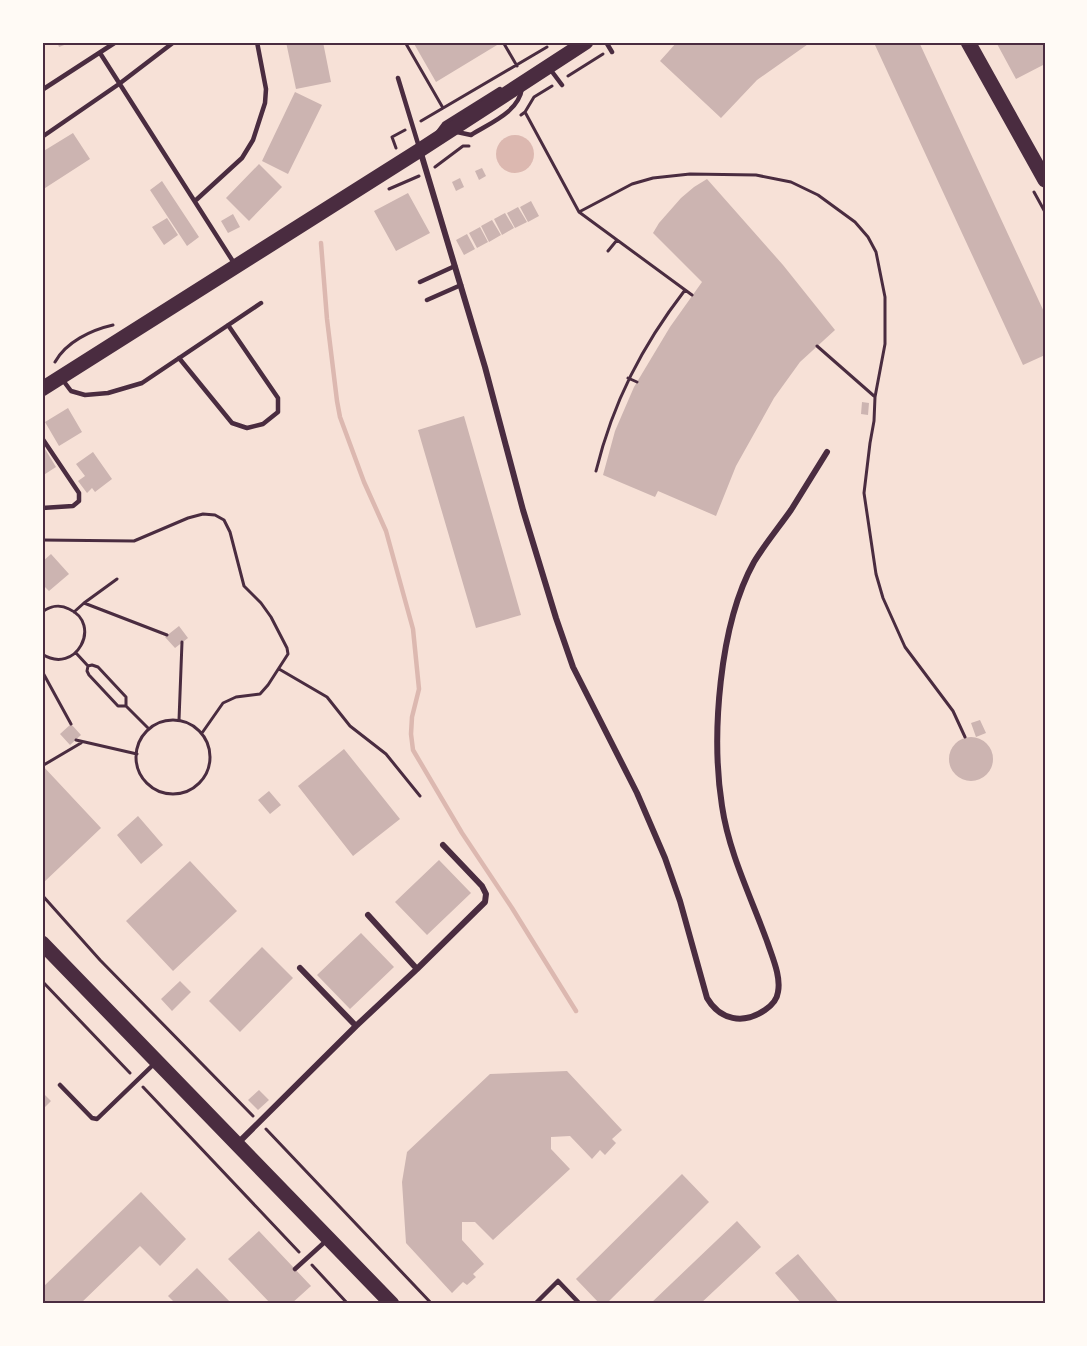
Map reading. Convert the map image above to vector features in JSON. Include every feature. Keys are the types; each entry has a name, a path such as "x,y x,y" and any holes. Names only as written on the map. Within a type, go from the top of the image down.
{"main road":[{"path":"42,388 451,130 518,82 549,66 586,42"},
{"path":"968,42 1045,180"},
{"path":"42,944 393,1304"}],"street":[{"path":"424,147 523,510 573,667 637,793 665,858 680,900 707,998 720,1014 734,1018 757,1015 768,1008 776,999 779,985 771,955 732,846 723,809 719,782 718,738 725,651 739,597 755,561 792,508 826,452"},
{"path":"238,1143 485,902 486,894 482,886 443,845"},
{"path":"368,915 417,969"},
{"path":"300,968 356,1026"}],"lane":[{"path":"42,90 116,42"},
{"path":"42,137 119,84 174,42"},
{"path":"195,201 242,158 253,140 265,103 266,89 257,42"},
{"path":"606,42 612,52"},
{"path":"100,53 236,266"},
{"path":"549,66 562,86"},
{"path":"398,78 424,147 444,124 504,87"},
{"path":"420,282 455,266"},
{"path":"427,300 461,285"},
{"path":"60,377 71,391 85,395 108,393 142,383 261,303"},
{"path":"179,358 232,423 247,428 263,424 278,412 278,398 228,325"},
{"path":"42,438 79,494 79,501 74,506 42,508"},
{"path":"60,1085 92,1118 97,1119 156,1062"},
{"path":"295,1269 329,1238"},
{"path":"535,1304 558,1281 579,1304"}],"path":[{"path":"405,42 443,108"},
{"path":"503,42 517,66"},
{"path":"525,112 579,212 692,295"},
{"path":"579,212 632,184 653,178 730,173 773,177 791,182 818,195 855,222 868,237 876,252 885,297 885,344 875,397 864,493 876,574 883,598 905,647 953,711 965,737"},
{"path":"608,251 617,240"},
{"path":"596,471 612,416 628,378 664,316 685,290"},
{"path":"817,346 875,397"},
{"path":"628,378 637,382"},
{"path":"42,540 134,541 203,514 215,515 224,520 230,532 244,586 271,617 288,654 260,694 236,697 223,703 202,733"},
{"path":"74,612 117,579"},
{"path":"84,603 167,635"},
{"path":"42,612 55,606 64,607 74,612 83,622 85,630 84,638 76,653 61,660 43,656"},
{"path":"179,720 182,642"},
{"path":"76,653 88,666 98,667 126,697 126,706 149,729"},
{"path":"88,666 89,675 110,698 118,706 126,706"},
{"path":"279,669 327,697 350,726 386,754 420,796"},
{"path":"42,671 71,724"},
{"path":"179,720 188,723 202,733 210,750 208,769 197,785 180,793 170,794 152,788 140,773 137,754 138,745 149,729 163,721 179,720"},
{"path":"76,740 137,754"},
{"path":"42,766 83,742"},
{"path":"42,896 100,960 260,1122 432,1304"},
{"path":"42,981 348,1304"}],"shaded area":[{"path":"515,135 528,141 534,154 528,167 515,173 502,167 496,154 502,141"}],"building":[{"path":"57,42 72,42 59,47"},
{"path":"286,42 323,42 331,82 296,89"},
{"path":"413,42 502,42 436,82"},
{"path":"677,42 811,42 757,80 721,118 660,61"},
{"path":"882,42 919,42 1045,314 1045,355 1023,365 875,45"},
{"path":"996,42 1045,42 1045,64 1016,79"},
{"path":"295,92 322,105 288,174 262,161"},
{"path":"73,133 90,159 42,190 42,152"},
{"path":"259,164 282,187 249,221 226,198"},
{"path":"482,168 486,176 479,180 475,171"},
{"path":"460,178 464,187 456,191 452,182"},
{"path":"707,179 783,265 835,330 800,362 774,398 736,466 716,516 658,491 655,497 603,475 615,431 634,387 670,327 702,282 653,233 681,198"},
{"path":"162,181 199,237 187,246 150,190"},
{"path":"408,193 430,233 396,251 374,211"},
{"path":"531,201 539,216 528,222 520,207"},
{"path":"518,207 527,222 515,228 507,213"},
{"path":"505,213 514,228 502,235 494,219"},
{"path":"233,214 240,227 228,233 221,221"},
{"path":"167,218 178,235 164,245 152,227"},
{"path":"492,220 501,235 489,242 481,226"},
{"path":"480,227 488,242 477,248 469,233"},
{"path":"467,234 475,249 464,255 456,240"},
{"path":"862,402 869,403 868,415 861,414"},
{"path":"68,408 82,432 59,446 45,422"},
{"path":"464,416 521,615 476,628 418,430"},
{"path":"42,444 56,467 42,476"},
{"path":"93,452 112,479 95,492 92,488 87,493 78,481 85,476 76,464"},
{"path":"51,554 69,574 49,591 42,584 42,562"},
{"path":"179,626 188,638 175,648 165,637"},
{"path":"980,720 986,733 976,737 971,723"},
{"path":"71,724 81,735 70,745 60,734"},
{"path":"971,737 980,738 987,743 992,750 992,768 987,775 980,780 971,781 962,780 955,775 950,768 949,759 950,750 955,743 962,738"},
{"path":"344,749 400,819 353,856 298,786"},
{"path":"42,765 101,828 42,884"},
{"path":"269,791 281,805 270,814 258,800"},
{"path":"138,816 163,845 141,864 117,835"},
{"path":"439,860 471,893 427,935 395,902"},
{"path":"190,861 237,911 173,971 126,921"},
{"path":"361,933 394,967 350,1009 317,975"},
{"path":"262,947 293,978 240,1032 209,1001"},
{"path":"180,981 191,992 172,1011 161,999"},
{"path":"567,1071 622,1130 612,1139 616,1143 605,1155 600,1150 592,1159 570,1136 551,1137 551,1149 570,1169 493,1240 475,1222 462,1222 462,1240 484,1264 473,1274 476,1277 467,1285 463,1282 452,1293 406,1243 402,1182 407,1152 490,1074"},
{"path":"259,1090 269,1100 258,1110 248,1100"},
{"path":"42,1092 51,1101 42,1110"},
{"path":"682,1174 709,1202 606,1304 600,1304 576,1279"},
{"path":"141,1192 186,1239 160,1266 140,1246 80,1304 42,1304 42,1288"},
{"path":"737,1221 761,1247 700,1304 650,1304"},
{"path":"259,1231 311,1286 291,1304 271,1304 228,1259"},
{"path":"798,1254 840,1304 802,1304 775,1273"},
{"path":"197,1268 232,1304 176,1304 168,1296"}],"waterway":[{"path":"321,243 327,319 340,417 364,482 386,531 413,629 419,689 412,717 413,750 462,833 576,1011"}]}
